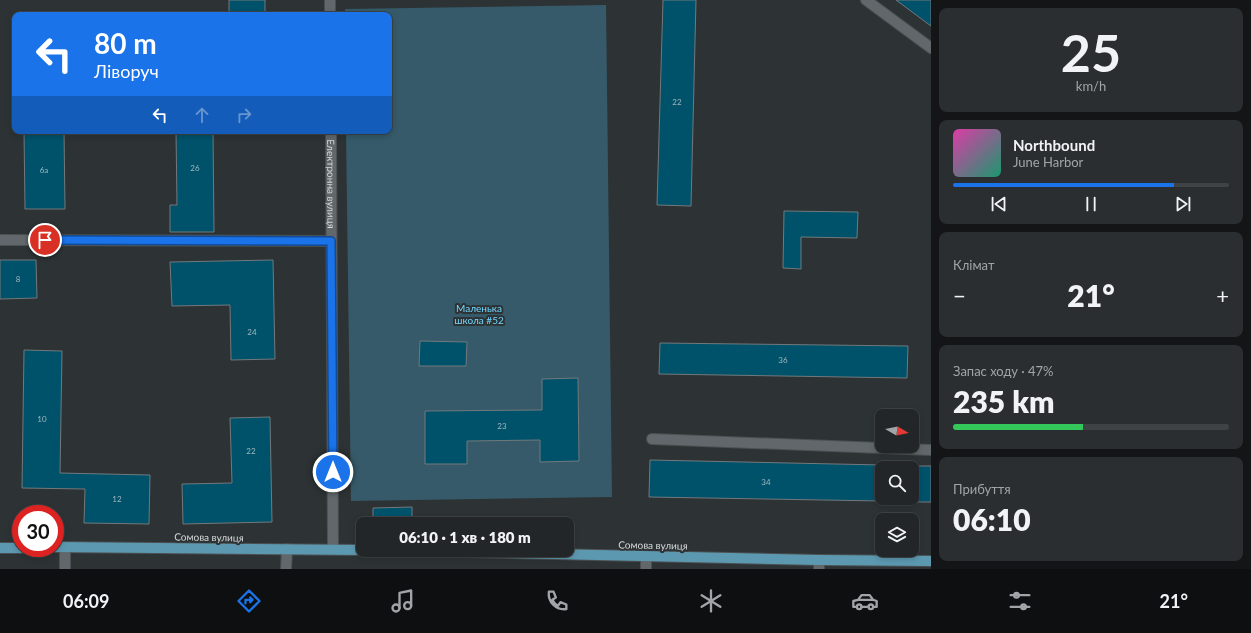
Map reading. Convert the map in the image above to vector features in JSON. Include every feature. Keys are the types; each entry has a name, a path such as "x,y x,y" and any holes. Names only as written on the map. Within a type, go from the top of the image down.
{"main road":[{"name":"Сомова вулиця","path":"64,547 356,550"},
{"path":"0,548 12,548"},
{"name":"Сомова вулиця","path":"574,555 819,565 931,561"}],"street":[{"path":"330,0 330,12"},
{"path":"866,0 931,48"},
{"name":"Електронна вулиця","path":"331,134 333,549"},
{"path":"0,240 331,241"},
{"path":"652,439 931,450"},
{"path":"286,569 287,549"},
{"path":"62,557 65,569"},
{"path":"646,557 646,569"}],"green space":[{"name":"Маленька школа #52","path":"606,5 612,497 351,501 346,134 392,134 392,12 345,12 345,9"}],"building":[{"path":"229,0 265,0 265,12 229,12"},
{"path":"663,0 696,0 691,206 657,205"},
{"path":"896,0 931,0 931,26"},
{"path":"24,134 64,134 65,209 25,209"},
{"path":"176,134 213,134 214,232 170,232 170,205 177,205"},
{"path":"784,211 858,212 857,238 801,237 801,269 783,268"},
{"path":"0,260 36,260 37,298 0,299"},
{"path":"273,260 275,359 231,360 230,305 172,306 170,262"},
{"path":"420,341 467,342 466,366 419,366"},
{"path":"660,343 908,346 907,378 659,374"},
{"path":"24,350 62,351 60,473 150,475 149,524 84,523 85,489 22,488"},
{"path":"578,378 579,461 540,462 540,440 467,441 467,464 425,464 425,411 542,410 542,379"},
{"path":"270,417 272,522 183,524 182,484 232,483 230,418"},
{"path":"650,460 875,465 875,501 649,497"},
{"path":"919,466 931,466 931,502 919,502"},
{"path":"412,507 412,517 373,517 373,508"}],"route":[{"path":"45,240 331,241 333,472"}]}
